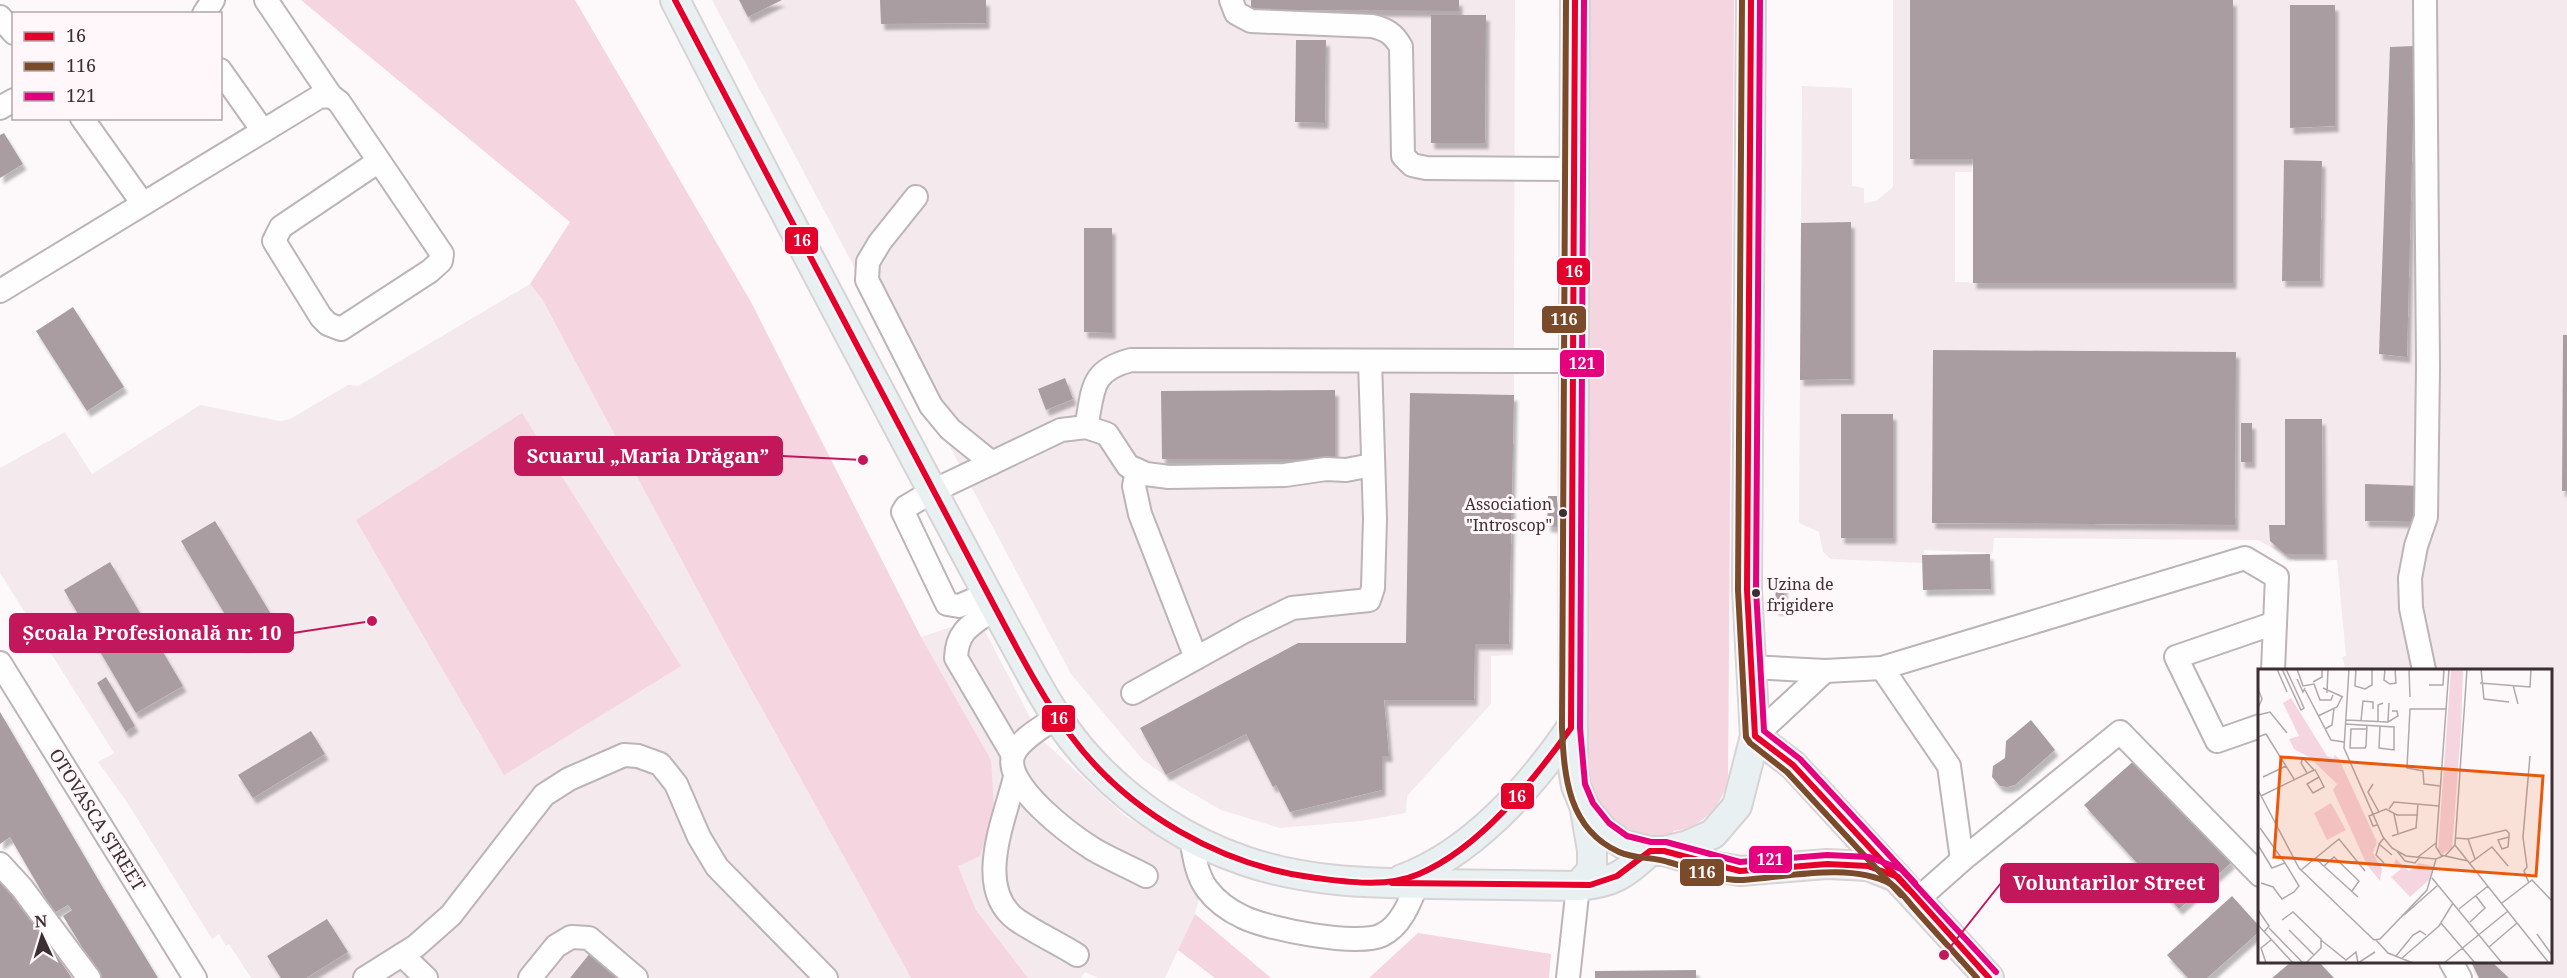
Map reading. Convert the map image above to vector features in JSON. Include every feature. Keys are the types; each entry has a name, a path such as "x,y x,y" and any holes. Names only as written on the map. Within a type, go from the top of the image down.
{"main road":[{"path":"675,0 792,228 991,601 1057,717 1094,764 1140,807 1191,837 1244,861 1290,873 1324,879 1404,883 1578,886 1603,884 1620,877 1657,851 1688,845 1713,834 1737,806 1755,736 1747,590 1751,0"},
{"path":"1575,0 1571,728 1576,786 1585,808 1592,850 1592,870 1578,886"},
{"path":"1404,883 1450,856 1473,837 1534,777 1571,728"},
{"path":"1755,736 1793,765 1989,978"},
{"path":"1585,808 1603,831 1623,844 1718,867 1740,870 1837,864 1868,866 1898,878"}],"street":[{"path":"266,0 331,96 339,102 379,161 442,254 441,261 430,271 341,328 328,324 321,317 274,241 281,227 379,161"},
{"path":"1231,0 1236,13 1251,21 1372,26 1384,29 1395,36 1401,47 1403,156 1412,165 1426,168 1575,169"},
{"path":"2424,669 2411,608 2410,578 2416,546 2426,517 2428,367 2425,0"},
{"path":"0,17 12,31"},
{"path":"222,73 263,131"},
{"path":"0,291 320,97 331,96"},
{"path":"83,120 143,204"},
{"path":"916,197 880,242 868,262 867,280 931,406 950,429 992,463"},
{"path":"1086,427 1096,379 1113,365 1131,360 1574,361"},
{"path":"1134,693 1292,608 1369,600 1373,588 1374,519 1370,361"},
{"path":"991,601 959,606 947,604 903,517 906,507 1061,430 1086,427 1107,434 1128,466 1146,474 1169,477 1285,475 1326,469 1346,470 1372,465"},
{"path":"1137,470 1134,486 1140,513 1196,658"},
{"path":"1750,667 1825,671 1882,668 2245,558 2277,576 2273,669"},
{"path":"991,601 963,631 957,645 956,658 1014,766 1023,790 1060,825 1093,849 1146,876"},
{"path":"2258,726 2217,741 2176,657 2275,623"},
{"name":"OTOVASCA STREET","path":"0,663 195,978"},
{"path":"1882,668 1949,766 1962,860"},
{"path":"1755,736 1825,671"},
{"path":"1057,717 1021,744 1014,766 993,864 995,885 1003,905 1016,919 1077,955"},
{"path":"1918,899 1962,860 2120,732 2258,874"},
{"path":"365,978 402,956 451,915 544,795 569,779 624,755 638,756 660,764 676,784 699,837 717,867 826,978"},
{"path":"1191,837 1195,864 1206,888 1222,904 1243,917 1279,929 1365,939 1382,936 1395,926 1408,905 1404,883"},
{"path":"0,864 89,978"},
{"path":"1568,978 1578,886"},
{"path":"530,978 556,946 571,937 589,938 636,978"},
{"path":"402,956 426,978"},
{"path":"2452,963 2460,978"}],"shaded area":[{"path":"301,0 575,0 751,302 921,637 991,760 994,810 980,856 958,866 976,910 1028,978 911,978 735,660 542,299 530,284 570,222"},
{"path":"712,0 1515,0 1513,655 1491,656 1491,704 1407,796 1406,813 1360,821 1280,828 1221,810 1181,787 1143,760 1071,674"},
{"path":"1591,0 1734,0 1728,776 1722,796 1710,813 1693,825 1673,831 1672,837 1640,833 1616,821 1599,801 1589,770"},
{"path":"1893,0 2567,0 2567,978 2509,978 2493,963 2552,963 2552,669 2346,669 2342,657 2346,656 2337,560 2296,561 2258,540 1994,538 1993,553 1924,550 1923,563 1831,559 1823,552 1819,532 1799,523 1802,86 1852,88 1852,186 1864,188 1864,203 1876,201 1893,187","holes":["1971,113 1998,283 1955,282 1955,172 1972,172"]},
{"path":"530,284 542,299 735,660 911,978 251,978 229,944 226,946 219,934 212,939 127,802 98,762 114,753 0,573 0,468 65,432 92,474 200,405 280,421 290,419 348,385 358,386"},
{"path":"522,413 681,666 504,775 356,520"},
{"path":"978,618 1042,740 1125,816 1179,849 1202,889 1195,914 1165,978 1098,978 1085,972 1081,978 1028,978 976,910 958,866 991,781 991,760 921,637"},
{"path":"1195,914 1271,978 1215,978 1178,950"},
{"path":"1418,933 1551,954 1549,978 1369,978"}],"building":[{"path":"739,0 782,0 748,17"},
{"path":"880,0 986,0 986,23 881,24"},
{"path":"1251,0 1459,0 1459,11 1251,10"},
{"path":"1910,0 2233,0 2233,283 1973,283 1973,159 1910,159"},
{"path":"2290,5 2335,5 2335,126 2290,128"},
{"path":"1431,15 1486,15 1485,143 1431,143"},
{"path":"1296,40 1326,40 1325,123 1295,122"},
{"path":"2415,46 2407,357 2379,354 2390,47"},
{"path":"4,133 23,164 0,178 0,135"},
{"path":"2284,160 2322,161 2320,281 2282,281"},
{"path":"1851,222 1851,379 1800,380 1801,223"},
{"path":"1084,228 1112,228 1112,333 1084,332"},
{"path":"73,307 124,387 87,411 36,331"},
{"path":"2563,335 2567,335 2567,491 2562,491"},
{"path":"1933,350 2236,352 2235,525 1932,523"},
{"path":"1065,378 1073,399 1046,410 1038,389"},
{"path":"1335,390 1335,459 1162,459 1161,391"},
{"path":"1410,393 1514,395 1509,644 1475,644 1474,700 1384,700 1389,756 1382,756 1382,790 1290,812 1276,785 1273,787 1246,734 1166,775 1140,728 1298,643 1406,643"},
{"path":"1841,414 1893,414 1893,538 1841,538"},
{"path":"2285,419 2322,419 2323,554 2285,554 2270,541 2269,525 2285,525"},
{"path":"2241,423 2252,423 2252,462 2241,462"},
{"path":"2365,484 2423,486 2421,522 2365,521"},
{"path":"1548,496 1557,496 1557,527 1547,526"},
{"path":"215,521 278,626 244,646 181,541"},
{"path":"1990,554 1991,589 1923,590 1922,555"},
{"path":"110,562 183,686 136,713 64,590"},
{"path":"1776,578 1784,578 1784,609 1775,609"},
{"path":"106,677 135,726 126,732 97,683"},
{"path":"0,712 158,978 101,978 63,916 72,910 68,905 54,913 10,837 0,844"},
{"path":"2031,720 2055,750 2015,785 2000,786 1992,777 1993,766 2005,758 2006,741"},
{"path":"311,731 325,754 253,798 238,775"},
{"path":"2137,758 2232,862 2179,909 2084,805"},
{"path":"0,875 72,978 0,978"},
{"path":"2232,896 2258,925 2258,933 2207,978 2188,978 2167,955"},
{"path":"327,919 348,952 306,978 281,978 267,956"},
{"path":"599,942 644,978 570,978"},
{"path":"2290,963 2320,963 2334,978 2272,978"},
{"path":"2472,963 2493,963 2509,978 2479,978"},
{"path":"1696,970 1696,978 1595,978 1595,971"}],"transit line":[{"name":"16","path":"675,0 1014,643 1041,691 1071,736 1120,789 1148,811 1211,848 1280,872 1368,883 1394,881 1419,874 1463,848 1504,811 1540,770 1571,728 1575,0"},
{"name":"116","path":"1566,0 1562,728 1567,782 1572,799 1589,830 1602,842 1625,854 1662,860 1734,880 1838,872 1875,877 1891,884 1977,978"},
{"name":"121","path":"1584,0 1580,728 1585,784 1593,803 1609,823 1627,836 1651,842 1666,842 1740,862 1827,855 1869,857 1901,869 1996,972"},
{"name":"116","path":"1742,0 1738,590 1746,737 1750,743 1787,772 1901,895"},
{"name":"16","path":"1751,0 1747,590 1755,736 1793,765 1908,889"},
{"name":"121","path":"1760,0 1756,590 1764,731 1800,759 1915,883"},
{"name":"16","path":"1392,883 1590,885 1617,876 1650,851 1664,851 1740,871 1827,864 1868,866 1898,877 1989,978"}],"place":[{"name":"Scuarul „Maria Drăgan”","path":"863,460"},
{"name":"Association \"Introscop\"","path":"1563,513"},
{"name":"Uzina de frigidere","path":"1756,593"},
{"name":"Școala Profesională nr. 10","path":"372,621"},
{"name":"Voluntarilor Street","path":"1944,955"}]}
